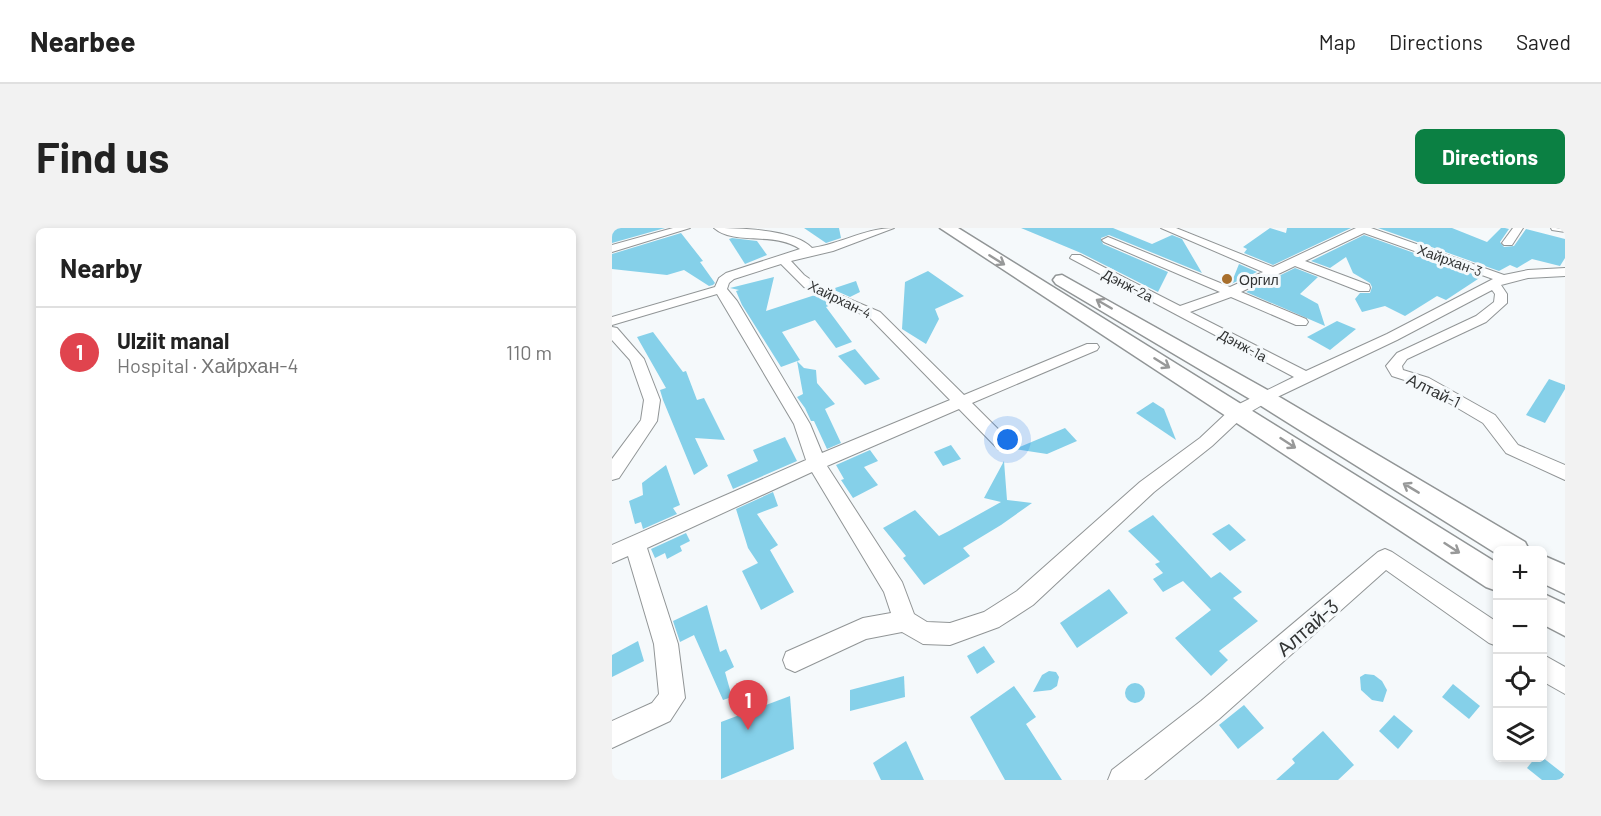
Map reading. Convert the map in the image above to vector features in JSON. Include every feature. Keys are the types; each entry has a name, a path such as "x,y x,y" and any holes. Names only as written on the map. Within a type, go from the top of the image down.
{"main road":[{"path":"948,228 1239,411 1493,575"},
{"path":"977,228 1263,397 1508,546"},
{"path":"1547,570 1565,581"},
{"path":"1547,610 1565,621"}],"street":[{"path":"612,249 684,228"},
{"path":"719,228 740,234 787,237 806,248 803,253"},
{"path":"1166,228 1271,271"},
{"path":"1508,243 1518,228"},
{"path":"1556,228 1565,230"},
{"path":"720,289 723,281 730,276 803,253 829,249 885,229"},
{"name":"Хайрхан-3","path":"1180,311 1228,293 1364,229 1498,282"},
{"path":"1108,240 1228,293 1301,322"},
{"name":"Дэнж-2а","path":"1076,258 1180,311"},
{"name":"Хайрхан-4","path":"784,260 801,279 842,300 858,304 875,315 964,402 1005,446"},
{"path":"1296,262 1364,288"},
{"path":"720,289 802,424 816,463 894,589 905,621 922,633 950,634 991,620 1025,597 1147,487 1206,442 1239,411 1263,397 1392,337 1498,282 1528,274 1565,272"},
{"name":"Алтай-1","path":"1498,282 1501,294 1500,303 1494,309 1480,319 1402,356 1394,366 1397,373 1423,381 1489,419 1512,449 1565,473"},
{"path":"612,321 720,289"},
{"name":"Дэнж-1а","path":"1180,311 1306,377"},
{"path":"612,473 649,421 652,400 637,359 614,337"},
{"path":"612,554 816,463 1092,347"},
{"path":"612,735 661,712 672,698 666,644 635,544"},
{"name":"Алтай-3","path":"1122,780 1210,710 1385,558 1493,632"},
{"path":"795,660 863,630 905,621"},
{"path":"1547,669 1565,682"}],"building":[{"path":"612,228 665,228 612,243"},
{"path":"804,228 839,228 841,238 826,243"},
{"path":"1021,228 1113,228 1152,244 1172,235 1182,239 1202,273 1109,235 1101,238 1103,244 1168,272 1158,292 1081,253"},
{"path":"1270,228 1286,233 1287,228 1351,228 1273,265 1244,253 1247,249 1243,247"},
{"path":"1378,228 1452,228 1487,242 1501,228 1505,228 1509,229 1500,242 1504,247 1514,246 1526,229 1565,239 1565,258 1560,266 1532,259 1517,268 1510,265 1499,271"},
{"path":"681,233 703,261 700,262 715,283 713,285 709,286 684,270 667,275 612,269 612,254"},
{"path":"1364,235 1481,277 1446,300 1437,296 1405,316 1385,306 1362,312 1355,299 1360,293 1370,293 1372,287 1370,283 1353,273 1346,257 1330,268 1311,261"},
{"path":"729,239 757,241 767,255 745,264"},
{"path":"1239,264 1257,272 1231,284"},
{"path":"1295,268 1318,277 1300,294 1318,304 1325,326 1246,292"},
{"path":"928,271 964,296 935,309 939,319 926,344 902,329 905,282"},
{"path":"774,277 766,311 815,295 834,304 826,307 852,342 836,348 815,320 782,332 800,360 781,367 742,305 736,291 739,290 730,288"},
{"path":"856,281 860,292 850,297 832,289"},
{"path":"1337,321 1356,329 1330,350 1307,337"},
{"path":"653,332 683,372 686,371 697,400 704,398 725,440 695,438 708,466 694,475 663,400 660,390 666,388 637,337"},
{"path":"855,349 880,379 865,385 838,356"},
{"path":"797,361 804,368 816,370 817,383 835,404 825,409 841,443 827,449 814,421 811,421 797,397 803,394"},
{"path":"1549,379 1565,385 1565,389 1545,423 1526,415"},
{"path":"1153,402 1164,409 1176,440 1136,413"},
{"path":"1065,428 1077,441 1047,454 1015,449"},
{"path":"785,437 797,461 733,489 727,475 758,461 753,450"},
{"path":"951,445 961,459 943,466 934,452"},
{"path":"870,450 878,461 864,467 878,485 853,498 841,480 844,479 836,465"},
{"path":"1004,461 1007,500 1032,503 963,548 970,556 924,585 903,558 906,556 883,528 915,510 939,536 949,531 1001,502 984,498"},
{"path":"666,465 680,505 673,508 677,514 643,529 641,522 635,524 629,501 643,495 642,483"},
{"path":"773,492 778,506 757,514 778,545 770,550 794,592 761,610 742,571 758,563 748,548 736,509"},
{"path":"1153,515 1211,578 1220,572 1242,592 1233,598 1258,621 1219,651 1228,660 1211,676 1175,638 1211,610 1183,581 1163,592 1153,579 1163,573 1155,564 1160,562 1128,531"},
{"path":"1229,524 1246,540 1230,551 1212,534"},
{"path":"686,533 690,541 680,546 682,551 667,559 665,553 655,558 651,549"},
{"path":"1109,589 1128,613 1077,648 1060,623"},
{"path":"707,605 720,652 726,649 734,667 725,672 732,697 723,700 694,635 680,642 673,621"},
{"path":"638,641 644,661 612,677 612,655"},
{"path":"984,646 995,662 977,674 967,656"},
{"path":"1049,671 1056,672 1059,677 1057,686 1051,690 1033,692 1042,675"},
{"path":"1365,674 1374,675 1382,681 1387,690 1383,702 1372,700 1361,690 1360,677"},
{"path":"904,676 905,697 850,711 850,690"},
{"path":"1135,683 1142,686 1145,693 1142,700 1135,703 1128,700 1125,693 1128,686"},
{"path":"1453,684 1480,706 1469,719 1442,697"},
{"path":"1014,686 1036,717 1026,724 1062,780 1005,780 970,717"},
{"path":"790,696 794,749 721,779 721,722"},
{"path":"1244,705 1264,728 1238,749 1219,725"},
{"path":"1394,715 1413,731 1398,749 1379,731"},
{"path":"1323,731 1354,765 1338,780 1276,780 1295,763 1292,759"},
{"path":"906,741 924,780 881,780 873,763"},
{"path":"1547,761 1565,775 1565,780 1542,780 1527,768 1532,762"}],"place":[{"name":"Оргил","path":"1227,279"},
{"name":"Ulziit manal","path":"748,730"}]}
